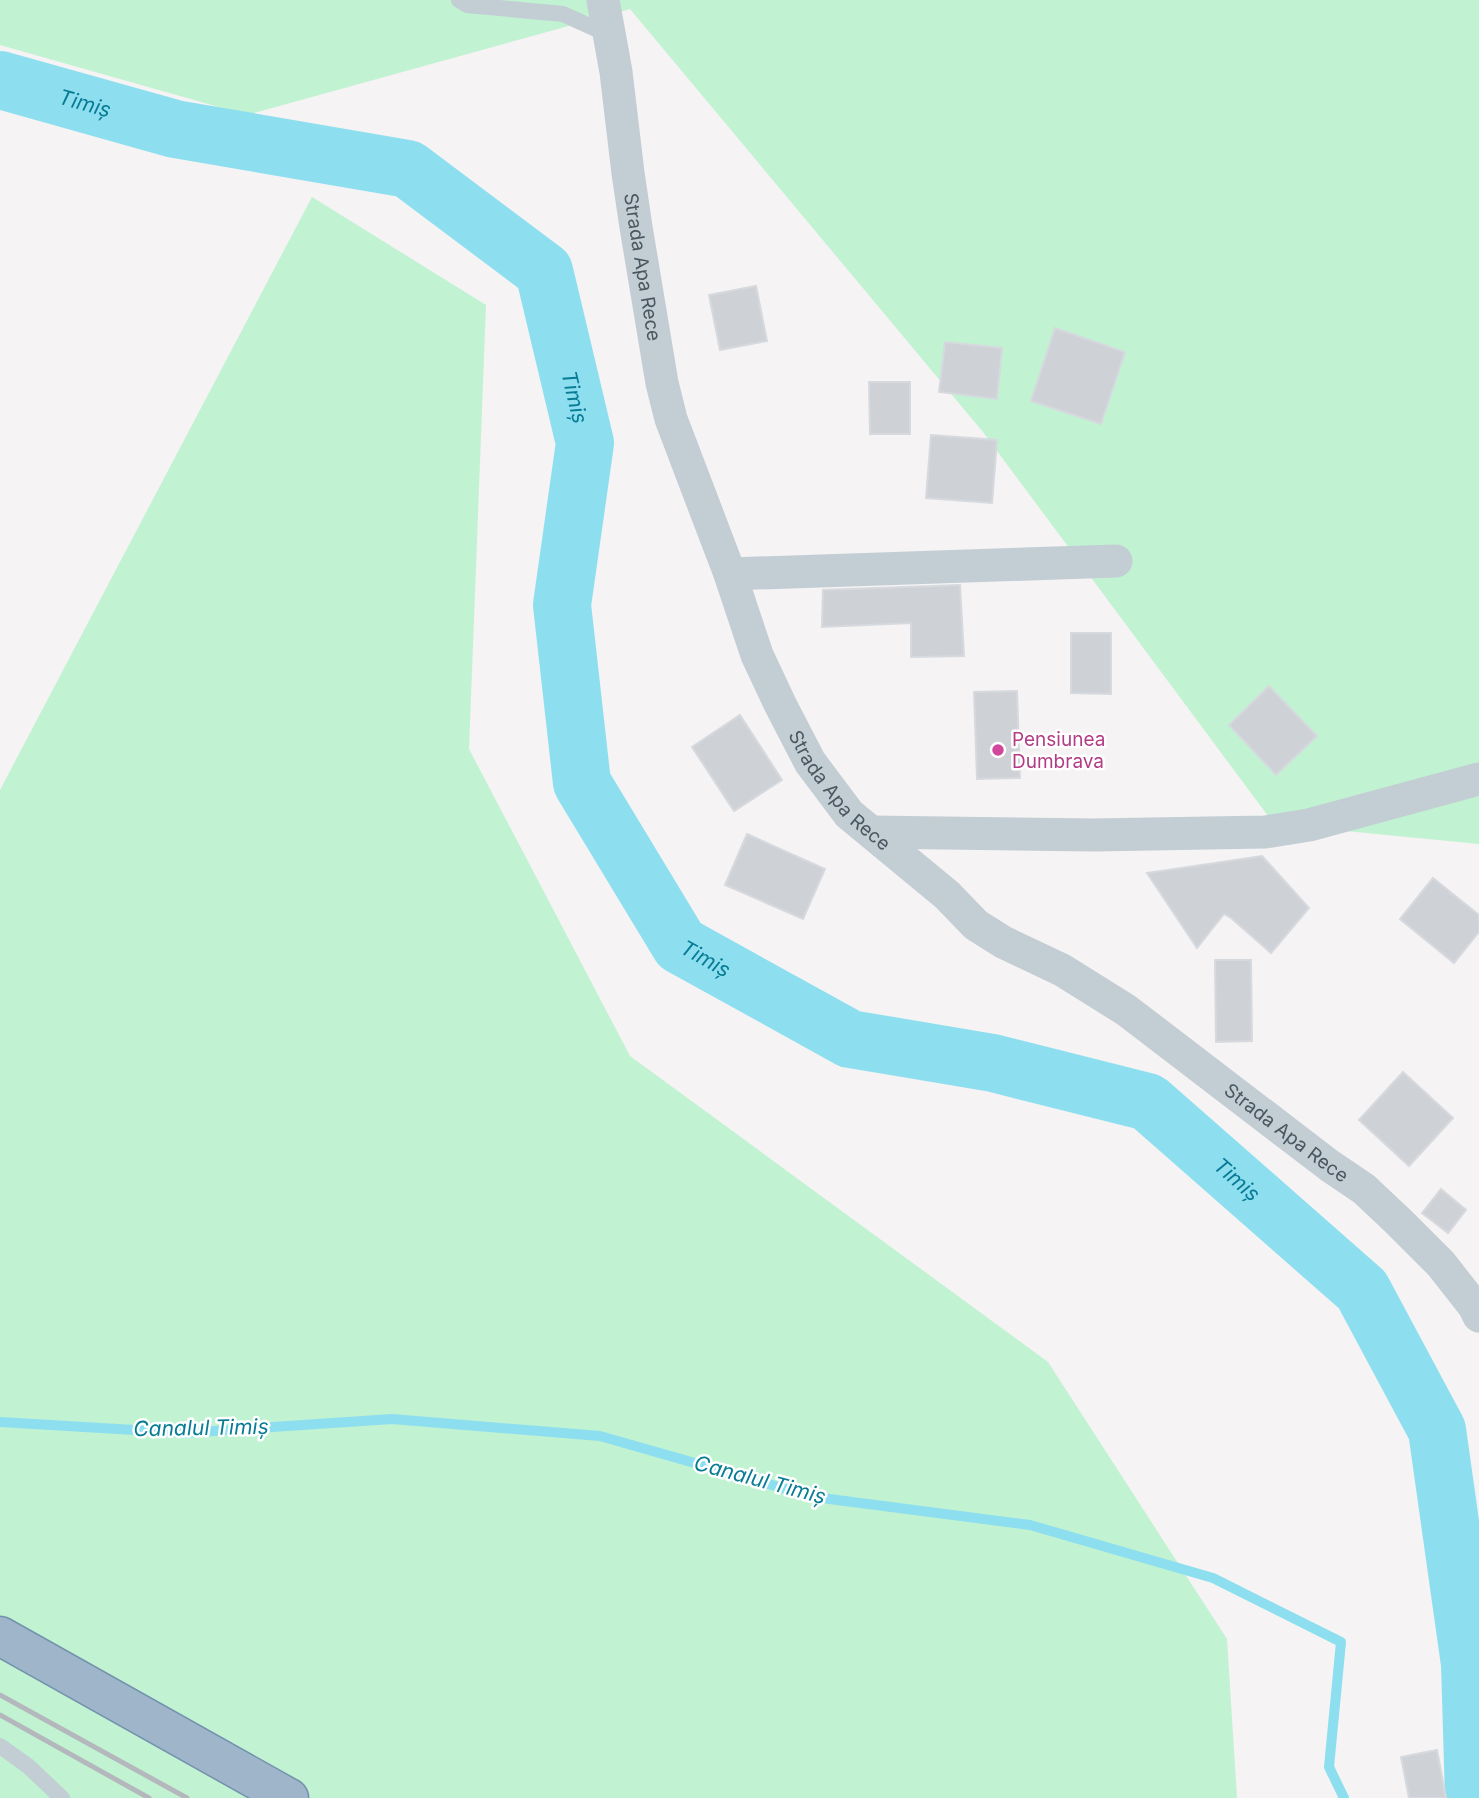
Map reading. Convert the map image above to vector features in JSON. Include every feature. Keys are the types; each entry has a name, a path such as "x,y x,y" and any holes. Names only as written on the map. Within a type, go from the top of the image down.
{"highway":[{"path":"0,1636 289,1798"}],"street":[{"name":"Strada Apa Rece","path":"603,0 617,72 630,187 662,383 671,419 730,574 757,655 810,762 849,814 947,895 976,925 1003,942 1062,970 1126,1010 1364,1189 1441,1264 1475,1306 1479,1316"},
{"path":"730,574 1116,561"},
{"path":"871,832 1094,835 1265,831 1309,825 1479,779"}],"lane":[{"path":"459,0 467,5 563,14 609,35"},
{"path":"0,1746 29,1766 62,1798"}],"green space":[{"path":"0,0 1479,0 1479,844 1274,824 983,432 630,9 247,115 0,45"},
{"path":"312,197 486,305 469,749 630,1056 1048,1362 1227,1639 1237,1798 0,1798 0,790"}],"building":[{"path":"756,286 767,341 720,350 709,295"},
{"path":"1055,328 1125,352 1101,424 1031,401"},
{"path":"945,342 1002,348 997,399 939,392"},
{"path":"869,382 910,382 910,434 870,434"},
{"path":"931,435 997,440 992,503 926,498"},
{"path":"960,585 964,656 911,657 911,623 822,627 823,590"},
{"path":"1071,633 1111,633 1111,694 1071,693"},
{"path":"1269,686 1317,736 1276,775 1229,725"},
{"path":"1017,691 1020,778 977,779 974,692"},
{"path":"740,715 782,780 734,811 692,747"},
{"path":"747,834 825,869 803,919 725,885"},
{"path":"1262,856 1309,908 1271,953 1224,914 1197,948 1147,873"},
{"path":"1433,878 1479,915 1479,932 1454,963 1400,919"},
{"path":"1215,960 1251,960 1252,1041 1216,1042"},
{"path":"1403,1072 1453,1118 1409,1166 1359,1120"},
{"path":"1441,1189 1466,1210 1448,1233 1422,1213"},
{"path":"1437,1750 1446,1798 1409,1798 1401,1757"}],"waterway":[{"name":"Timiș","path":"0,80 175,129 408,169 544,271 585,443 562,605 582,783 680,945 850,1039 993,1063 1148,1102 1362,1290 1437,1430 1470,1664 1474,1798"},
{"name":"Canalul Timiș","path":"0,1422 185,1433 392,1419 600,1436 814,1497 1030,1525 1213,1578 1341,1642 1329,1767 1344,1798"}],"railway":[{"path":"0,1695 187,1798"},
{"path":"0,1715 149,1798"}],"place":[{"name":"Pensiunea Dumbrava","path":"998,750"}]}
